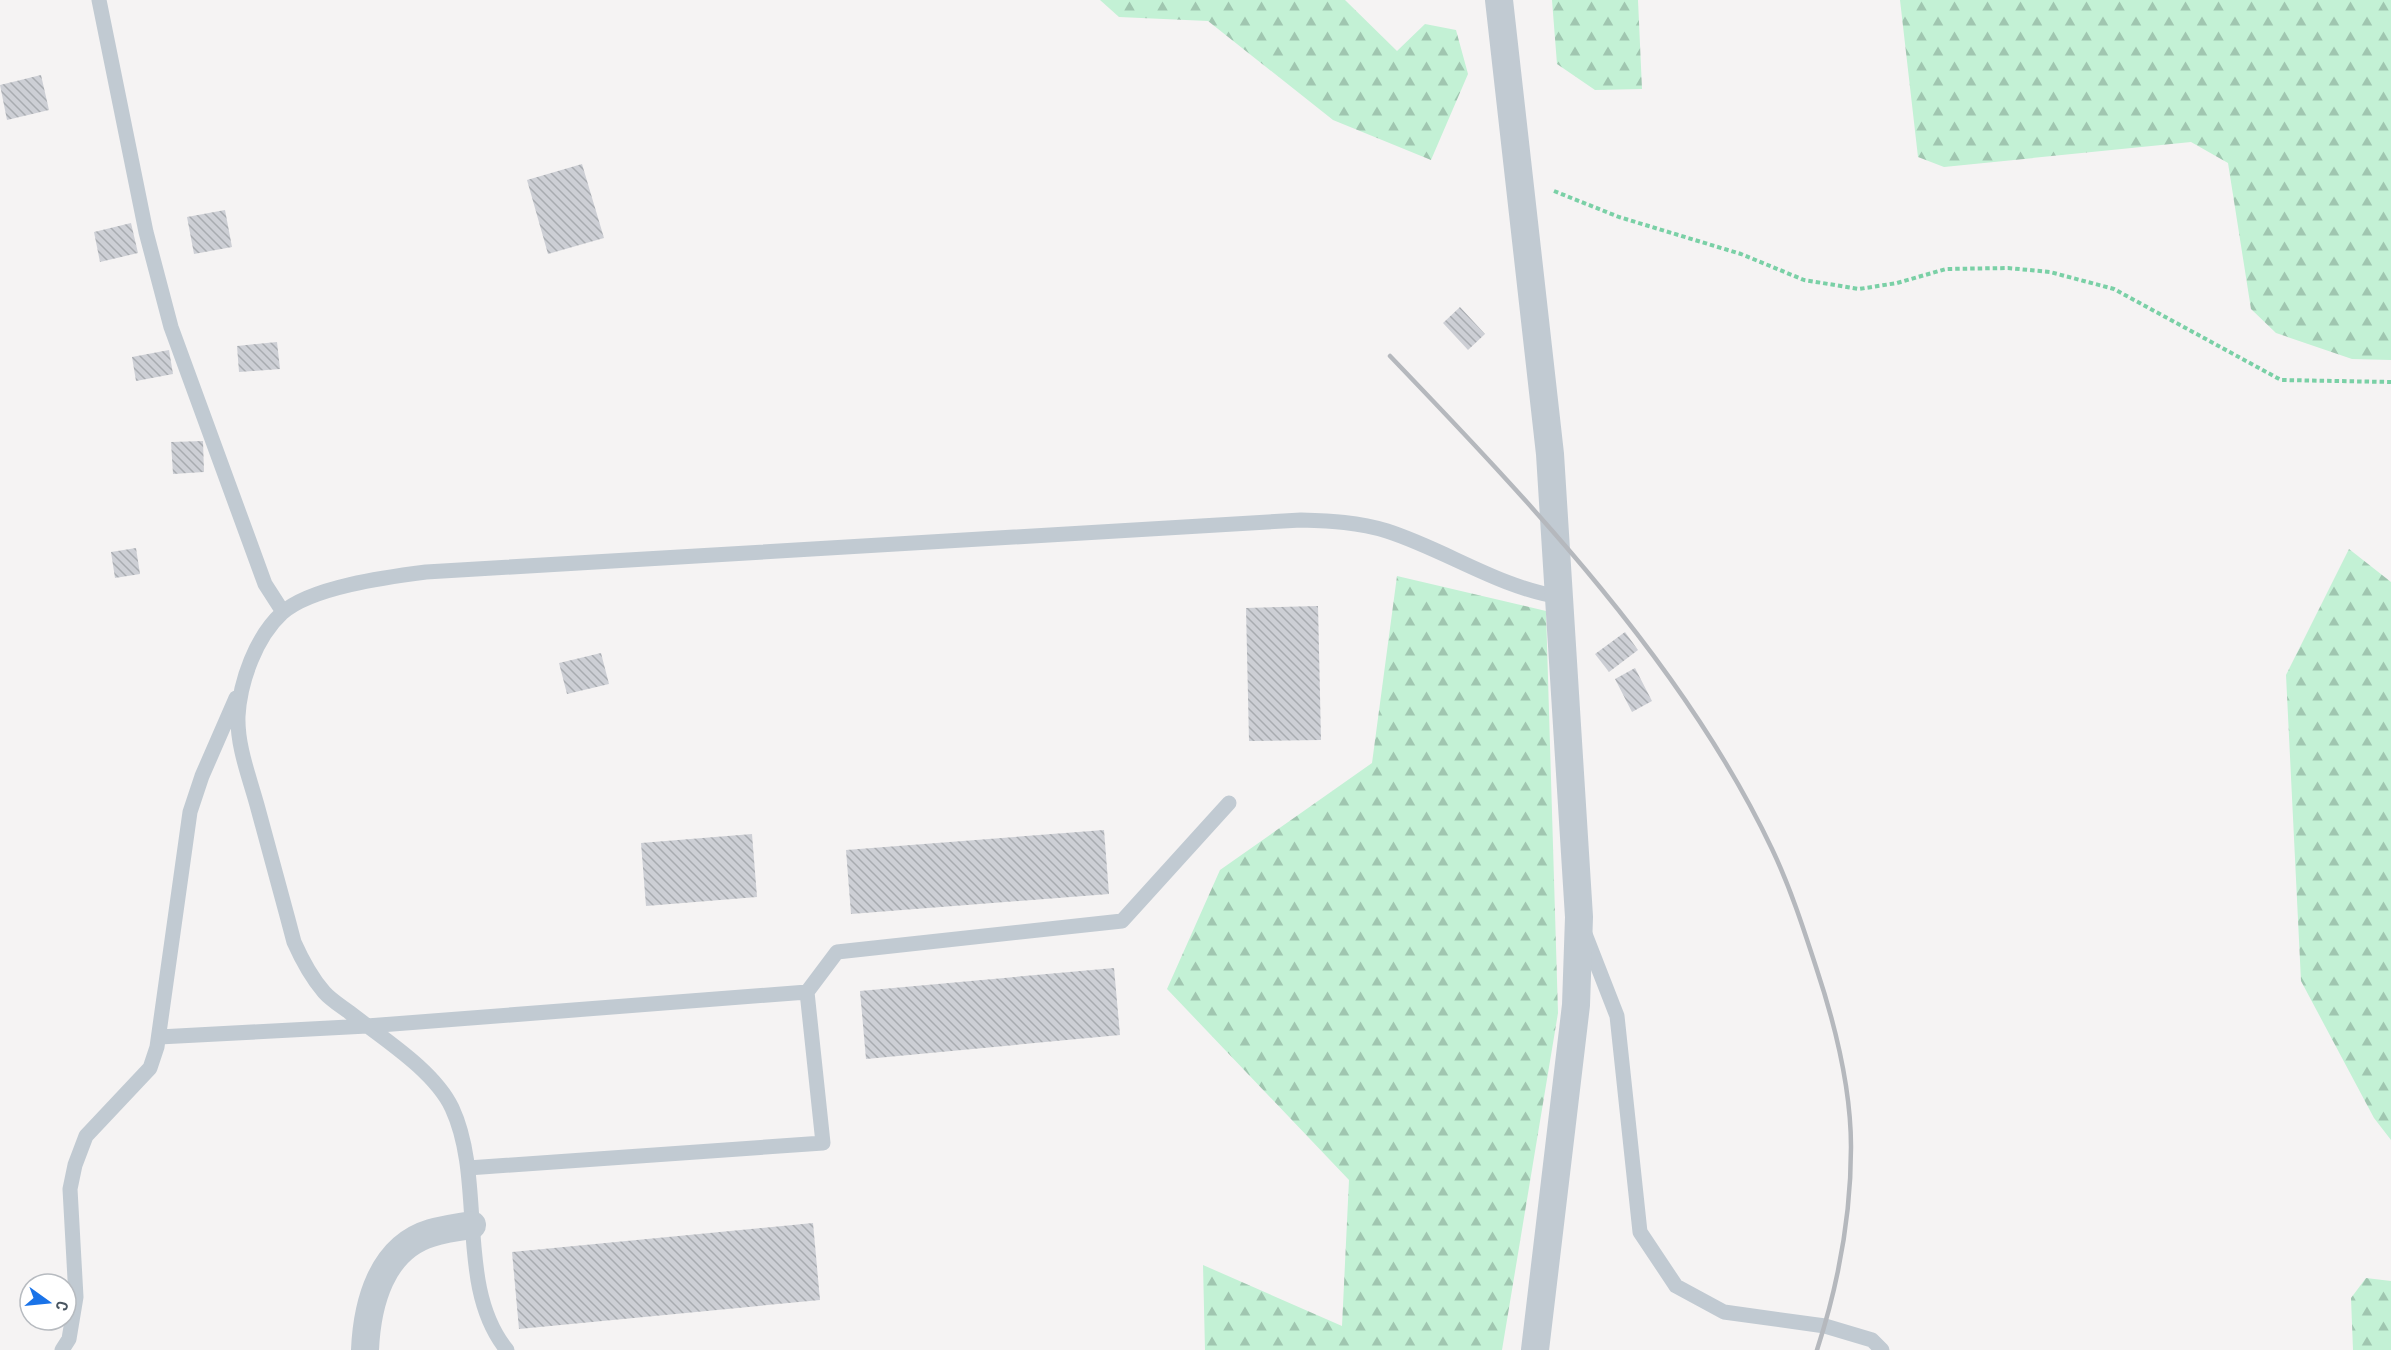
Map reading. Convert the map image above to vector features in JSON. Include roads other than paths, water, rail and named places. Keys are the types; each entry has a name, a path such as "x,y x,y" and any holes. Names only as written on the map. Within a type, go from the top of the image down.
{"street":[{"path":"1499,0 1550,454 1579,917 1576,1005 1535,1350"},
{"path":"365,1350 370,1307 380,1275 402,1248 429,1233 472,1225"}],"lane":[{"path":"99,0 146,232 171,327 266,584 283,612"},
{"path":"62,1350 69,1339 76,1297 70,1189 75,1165 86,1136 150,1068 159,1037 190,812 202,776 263,636 283,612 321,593 367,580 426,572 1301,520 1349,521 1389,532 1531,592 1560,597"},
{"path":"244,679 238,716 241,751 294,942 304,964 326,994 434,1080 452,1107 463,1137 468,1168 472,1225 483,1304 494,1334 507,1350"},
{"path":"468,1168 823,1143 807,992 837,952 1122,921 1229,803"},
{"path":"1579,917 1617,1016 1640,1232 1676,1286 1724,1312 1825,1326 1872,1340 1882,1350"},
{"path":"159,1037 367,1026 807,992"}],"railway":[{"path":"1390,356 1497,469 1601,588 1650,651 1695,715 1736,781 1779,863 1801,922 1829,1011 1841,1056 1850,1124 1850,1173 1846,1224 1837,1275 1817,1350"}]}
